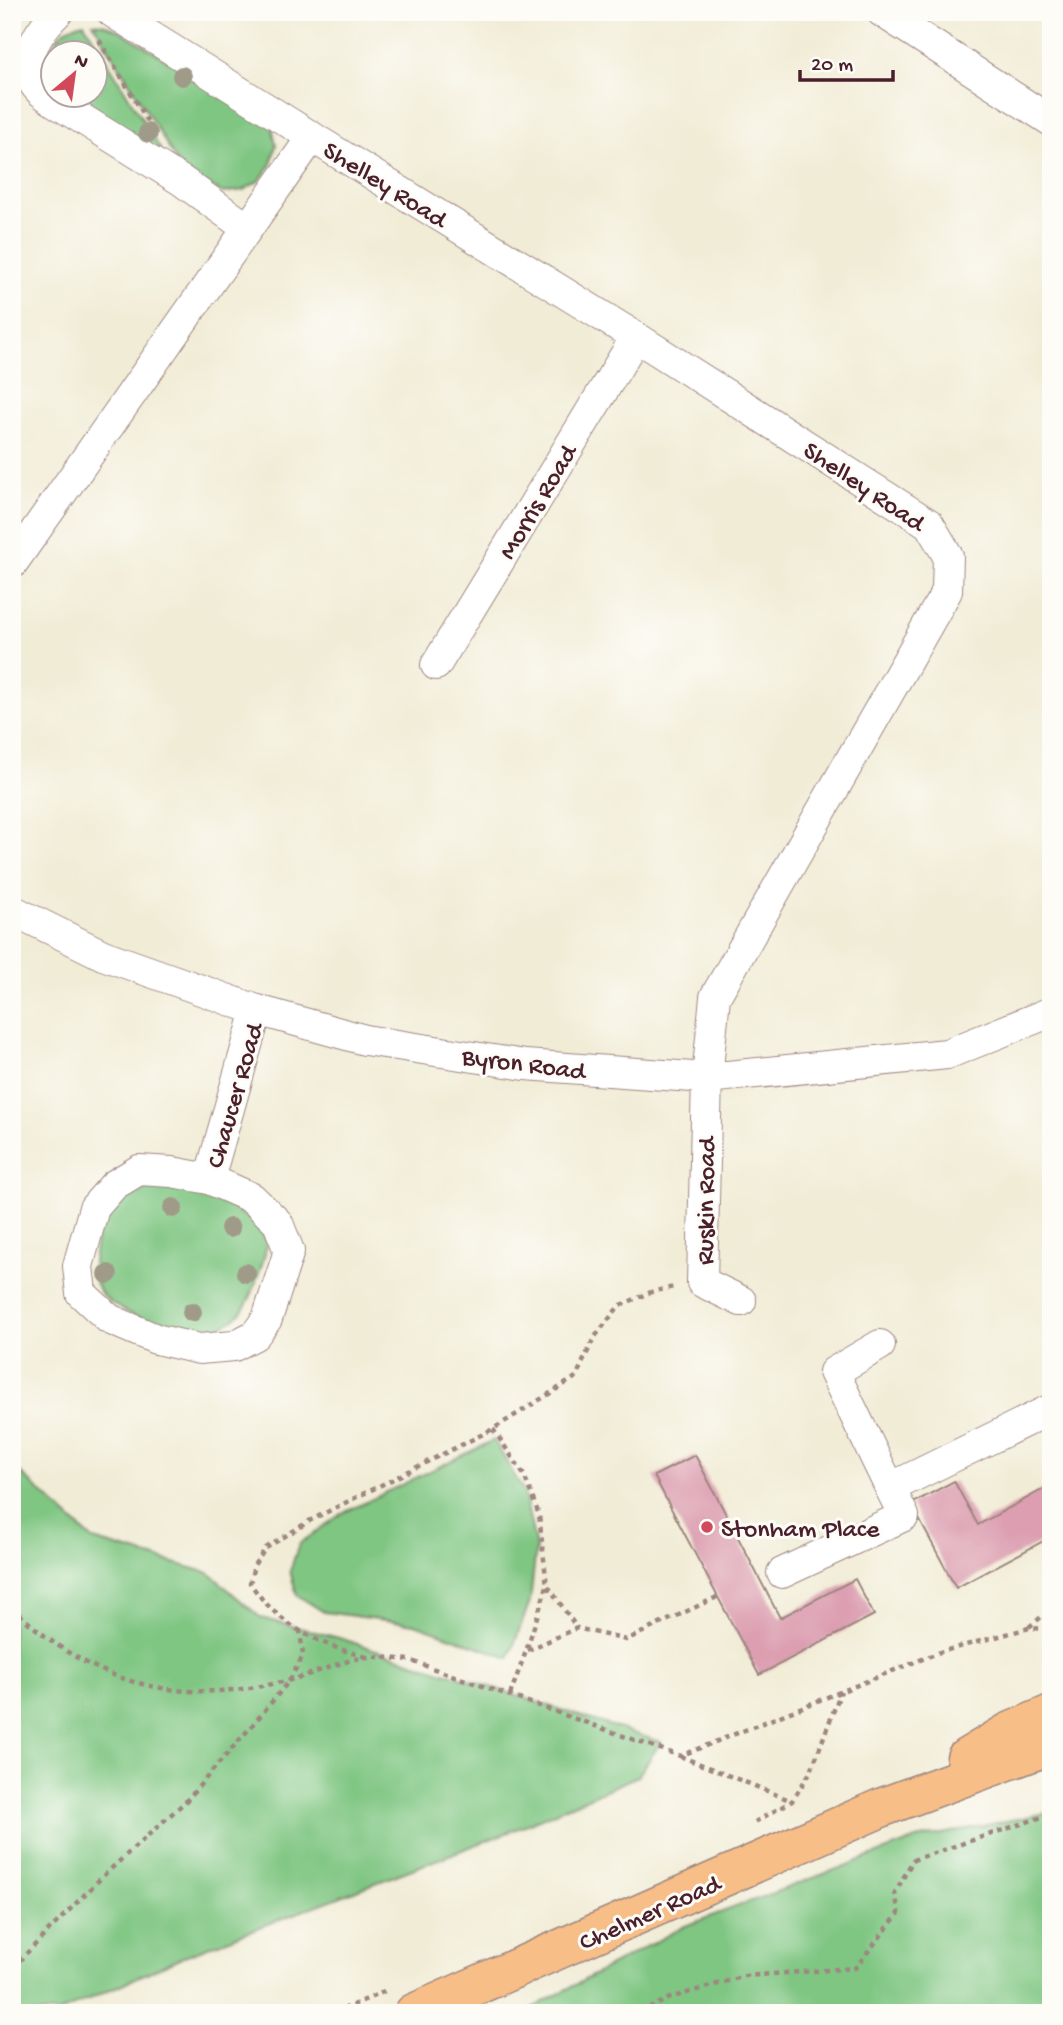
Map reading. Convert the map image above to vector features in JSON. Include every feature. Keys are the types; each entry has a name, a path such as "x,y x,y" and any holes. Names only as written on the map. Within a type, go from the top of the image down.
{"main road":[{"name":"Chelmer Road","path":"883,1807 1009,1732 1051,1714"},
{"name":"Chelmer Road","path":"405,1999 620,1924 883,1807 1051,1745"}],"street":[{"path":"58,12 42,30 31,51 28,64 30,77 39,90 182,181 247,228"},
{"path":"882,12 1051,121"},
{"name":"Shelley Road","path":"104,23 312,137 636,337 929,524 948,556 947,591 715,997 706,1078"},
{"name":"Shelley Road","path":"12,564 312,137"},
{"name":"Morris Road","path":"436,665 636,337"},
{"name":"Byron Road","path":"12,911 103,955 257,1010 365,1040 525,1065 706,1078 947,1054 1051,1012"},
{"name":"Chaucer Road","path":"209,1179 257,1010"},
{"name":"Ruskin Road","path":"706,1078 702,1282 741,1301"},
{"name":"Chaucer Road","path":"139,1170 172,1172 209,1179 252,1198 278,1223 289,1251 267,1320 255,1335 234,1346 199,1349 156,1339 109,1319 81,1293 78,1266 94,1208 114,1185 139,1170"},
{"path":"782,1573 904,1516 834,1372 880,1345"},
{"path":"890,1488 1051,1409"}],"path":[{"path":"104,23 152,128"},
{"path":"702,1282 650,1292 619,1306 594,1338 576,1377 493,1429 311,1520 266,1548 254,1565 250,1583 262,1600 278,1615 325,1645 366,1657 409,1660 680,1756 792,1801"},
{"path":"493,1429 524,1475 539,1515 547,1586 510,1695"},
{"path":"547,1586 577,1628"},
{"path":"526,1651 577,1628 626,1640 718,1597"},
{"path":"12,1607 27,1622 72,1655 128,1682 171,1691 217,1691 289,1681 366,1657"},
{"path":"1029,1628 1051,1609"},
{"path":"680,1756 940,1652 1029,1628 1051,1629"},
{"path":"12,1968 104,1875 186,1801 289,1681 303,1656 300,1630"},
{"path":"745,1829 792,1801 811,1771 841,1690"},
{"path":"640,2013 670,1998 745,1976 855,1968 899,1913 895,1893 913,1860 1051,1814"},
{"path":"334,2013 383,1992 405,1999"}],"green space":[{"path":"84,23 93,38 58,38 70,27"},
{"path":"93,23 120,31 272,125 276,145 271,164 260,180 244,190 223,193 182,170 108,48 108,38 102,38"},
{"path":"108,63 167,160 90,108 108,108"},
{"path":"162,1181 236,1204 235,1210 254,1223 265,1238 264,1257 249,1300 238,1316 220,1327 190,1333 164,1328 108,1300 94,1280 94,1253 100,1217 107,1219 121,1198 142,1188 160,1187"},
{"path":"494,1440 524,1492 536,1548 530,1601 509,1658 415,1624 324,1612 297,1595 290,1571 299,1544 341,1514"},
{"path":"12,1465 93,1540 209,1573 261,1618 339,1638 661,1742 638,1776 509,1832 187,1955 58,2013 12,2013"},
{"path":"1051,1812 1051,2013 523,2013 685,1926 917,1839"}],"building":[{"name":"Stonham Place","path":"695,1455 780,1618 855,1579 874,1615 759,1675 654,1476"},
{"path":"954,1481 978,1525 1051,1485 1051,1537 956,1588 911,1504"}],"place":[{"name":"Stonham Place","path":"707,1527"}]}
